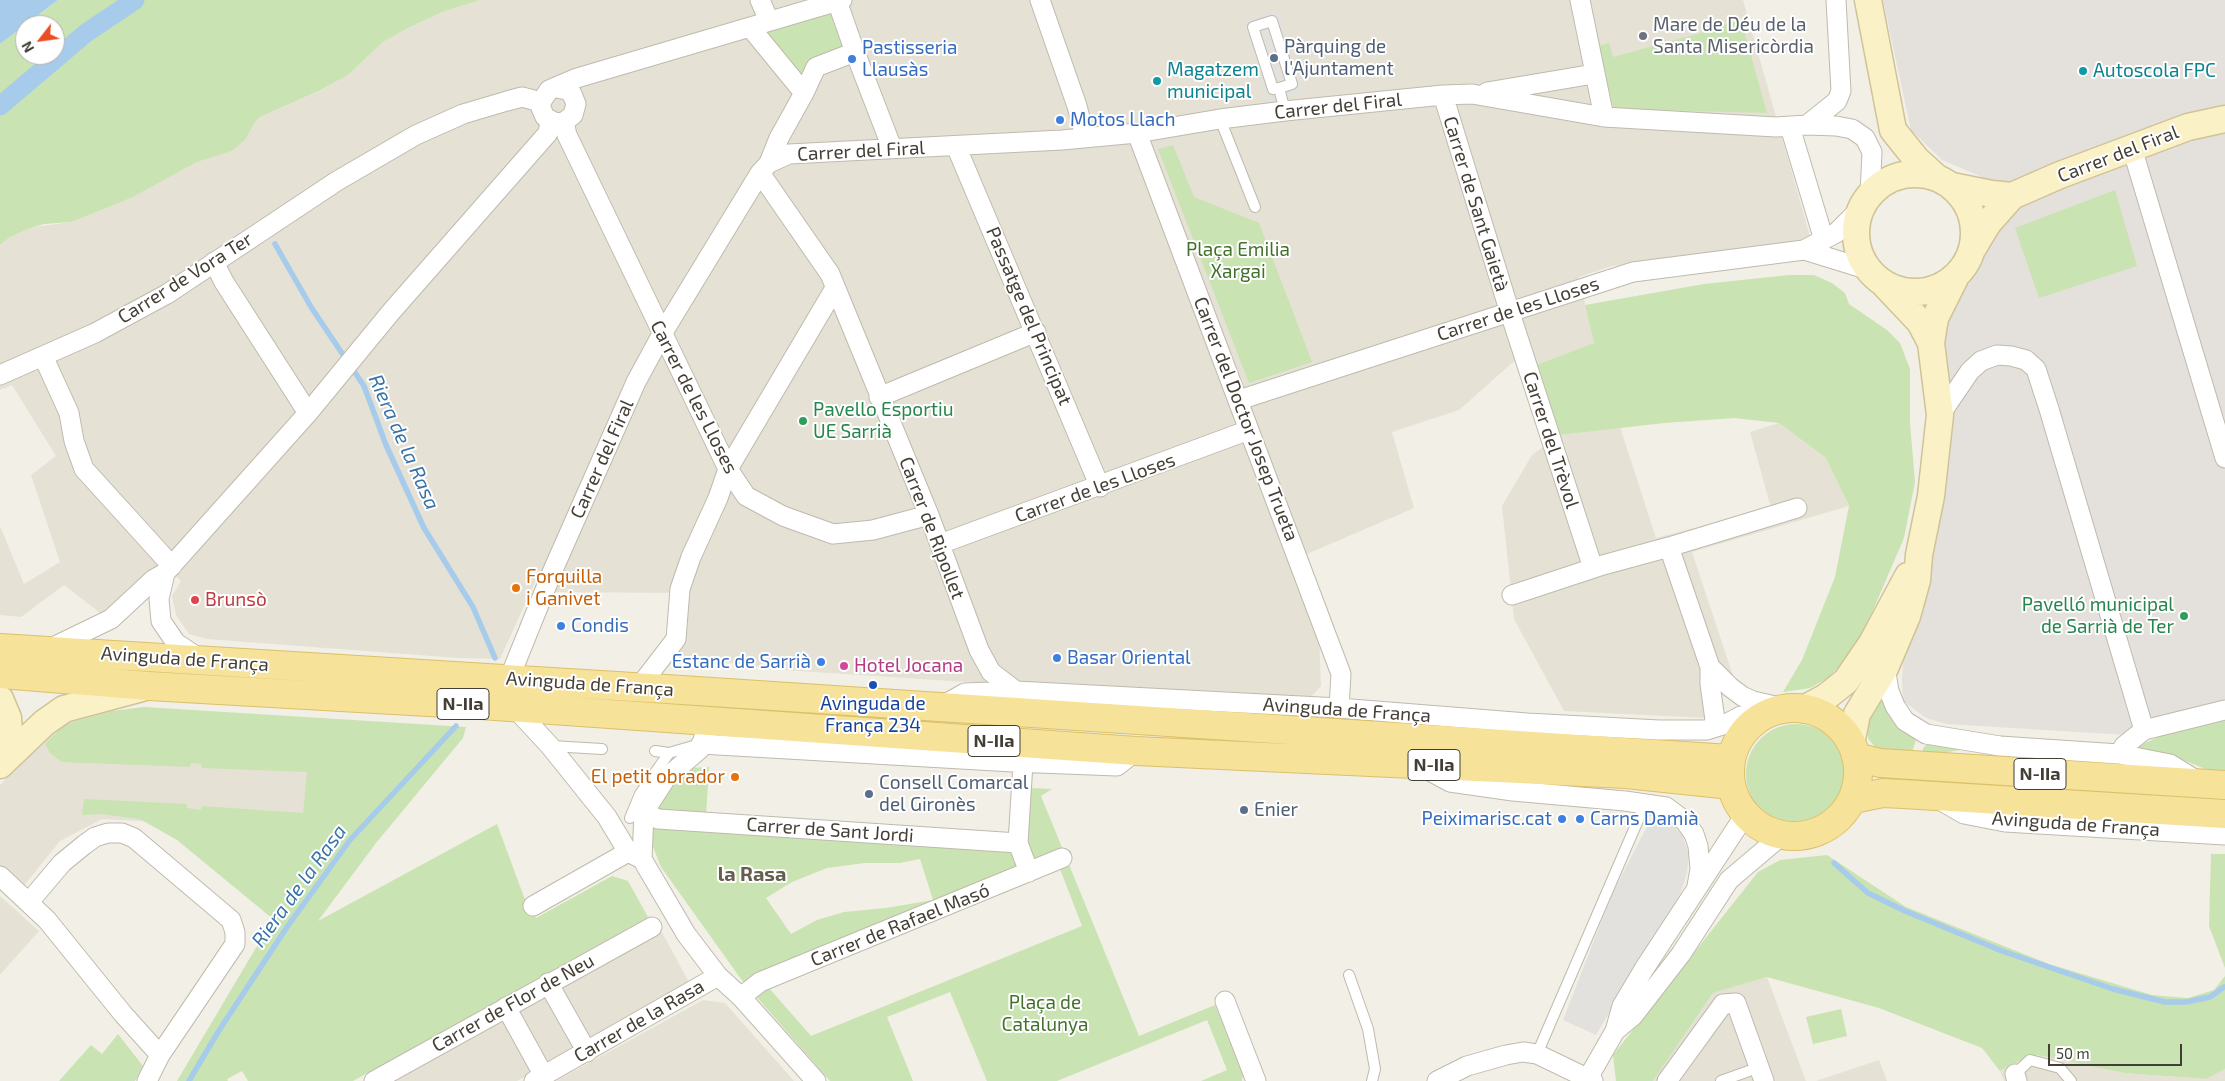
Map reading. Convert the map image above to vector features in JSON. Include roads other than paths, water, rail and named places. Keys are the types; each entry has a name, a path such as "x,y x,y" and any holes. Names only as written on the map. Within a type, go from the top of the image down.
{"main road":[{"name":"Avinguda de França","path":"0,648 940,707 1730,772"},
{"name":"Avinguda de França","path":"0,674 149,686 718,721 1136,751 1626,774 1730,772"},
{"path":"1794,709 1816,712 1833,721 1848,737 1854,750 1858,778 1853,799 1841,817 1823,830 1803,836 1781,836 1762,828 1745,815 1737,804 1730,772 1735,746 1755,718 1794,709"},
{"name":"N-IIa","path":"1854,750 1880,763 2214,784"},
{"name":"Avinguda de França","path":"1853,799 1883,793 1933,795 2225,814"}],"street":[{"path":"760,0 769,21"},
{"path":"1040,0 1077,106 1085,136"},
{"path":"1580,0 1604,117"},
{"path":"1824,240 1799,126 1837,101 1841,91 1836,0"},
{"path":"1854,750 1857,714 1885,668 1907,616 1917,580 1919,555 1931,496 1940,415 1931,342 1935,318 1956,278 1966,264 1973,248 1975,230 1971,213 1964,198 1917,160 1893,130 1868,0"},
{"path":"557,121 542,113 541,102 549,90 596,71 840,1 855,52 892,148"},
{"path":"750,27 804,93"},
{"path":"764,168 816,67 855,52"},
{"name":"Carrer del Firal","path":"509,679 553,570 628,400 662,334 764,168 789,154 956,146 1137,133 1220,119 1285,111 1443,95 1472,94 1594,74"},
{"path":"47,650 111,619 154,579 169,570 308,413 391,312 557,121 573,115 576,104 572,94 567,90 556,88"},
{"name":"Carrer del Firal","path":"1472,94 1604,117 1852,129 1865,138 1872,152 1870,196"},
{"name":"Carrer de Sant Gaietà","path":"1443,95 1510,313"},
{"name":"Carrer de Vora Ter","path":"0,375 94,333 167,294 337,181 416,135 463,114 522,97 541,102"},
{"name":"Carrer del Firal","path":"1973,248 1988,223 2012,196 2188,127 2225,119"},
{"name":"Carrer de les Lloses","path":"557,121 567,134 728,469 746,496 784,516 833,534 873,530 929,515"},
{"path":"1893,130 1870,196 1856,226 1856,244 1862,262 1920,322 1931,342"},
{"name":"Carrer del Doctor Josep Trueta","path":"1137,133 1341,674 1339,708"},
{"name":"Passatge del Principat","path":"956,146 1100,486"},
{"path":"2132,148 2225,458"},
{"name":"Carrer de Ripollet","path":"764,168 830,274 929,515 979,650 991,672 1016,691"},
{"path":"1870,196 1885,181 1904,174 1921,174 1945,182"},
{"name":"Carrer del Firal","path":"1945,182 1992,194 2012,196"},
{"name":"Carrer de les Lloses","path":"1239,400 1464,325 1510,313 1632,272 1804,250 1836,233 1870,196"},
{"name":"Carrer de les Lloses","path":"1804,250 1875,276"},
{"path":"214,262 224,282 308,413"},
{"path":"1875,276 1888,287 1906,292 1924,293 1941,288 1956,278"},
{"path":"639,687 676,639 680,589 691,557 718,498 728,469 835,288"},
{"name":"Carrer del Trèvol","path":"1510,313 1593,568"},
{"path":"879,397 1036,332"},
{"path":"43,356 69,413 74,441 84,469 169,570"},
{"path":"1940,415 1970,371 1981,361 1996,356 2011,356 2026,360 2036,369 2061,447 2144,730"},
{"name":"Carrer de les Lloses","path":"940,544 1249,430"},
{"path":"1512,595 1593,568 1797,508"},
{"path":"1668,547 1710,667 1710,684 1715,720 1712,728"},
{"path":"1710,667 1730,687 1753,701 1794,709 1826,698 1846,681 1872,642 1919,555"},
{"path":"169,570 159,600 161,621 176,643 201,660"},
{"path":"1885,668 1888,691 1895,706 1905,721 1926,734 2000,746 2119,754 2170,764 2214,784"},
{"path":"0,765 44,723 64,709 149,686"},
{"name":"Avinguda de França","path":"940,707 965,693 1016,691 1339,708 1527,723 1659,730 1707,730 1726,724 1741,716 1755,718"},
{"path":"0,699 8,718 9,730 7,739 0,751"},
{"path":"514,708 550,746 612,825 718,976 741,997 816,1081"},
{"path":"2119,754 2124,746 2144,730 2225,710"},
{"path":"635,856 637,815 666,778 700,749 704,734 718,721"},
{"path":"853,730 876,754"},
{"path":"701,744 1023,763 1117,766 1136,751"},
{"path":"1941,767 2000,746"},
{"path":"1023,763 1018,843 1029,872"},
{"name":"Avinguda de França","path":"1416,764 1450,782 1513,791 1579,796 1666,807 1685,821 1694,834 1698,846 1700,869 1697,886"},
{"name":"Avinguda de França","path":"1933,795 1964,814 2005,822 2225,835"},
{"name":"Carrer de Sant Jordi","path":"637,815 658,819 1018,843"},
{"path":"1437,1081 1467,1066 1522,1052 1536,1054 1590,1080 1615,1032 1622,1006 1697,886 1745,815"},
{"path":"29,902 62,863 84,845 95,837 108,833 122,833 134,838 231,920 235,932 235,944 160,1056 147,1081"},
{"path":"1615,1032 1633,1016 1681,954 1729,880 1781,836"},
{"path":"533,906 635,856"},
{"name":"Carrer de Rafael Masó","path":"741,997 760,982 1062,858"},
{"path":"0,876 60,934 123,1014 160,1056"},
{"name":"Carrer de Flor de Neu","path":"374,1081 397,1075 506,1007 652,926"},
{"name":"Carrer de la Rasa","path":"539,1078 718,976"},
{"path":"548,983 587,1052"},
{"path":"1225,1001 1256,1081"},
{"path":"1674,1078 1724,1004 1736,1003 1762,1074"},
{"path":"506,1007 539,1078"}],"lane":[{"path":"1272,21 1292,84 1279,88 1273,89 1253,27 1272,21"},
{"path":"1279,88 1285,111"},
{"path":"1220,119 1255,207"},
{"path":"654,751 669,752 701,744"},
{"path":"550,746 602,749"},
{"path":"612,825 637,815 640,794 669,752"},
{"path":"1536,1054 1645,804"},
{"path":"1349,975 1368,1029 1375,1069 1372,1081"},
{"path":"2016,1077 2030,1060 2060,1068 2071,1081"},
{"path":"1721,1081 1762,1074"}],"water":[{"path":"0,0 58,0 38,15 15,15 15,33 0,44"}],"waterway":[{"path":"0,106 86,33 135,0"},
{"name":"Riera de la Rasa","path":"275,244 311,307 364,386 386,445 424,528 473,607 495,658"},
{"name":"Riera de la Rasa","path":"189,1081 218,1032 287,927 350,840 456,726"},
{"path":"1834,863 1868,893 1905,911 2002,951 2113,989 2165,1002 2186,1002 2210,997 2224,987"}],"place":[{"name":"Mare de Déu de la Santa Misericòrdia","path":"1643,36"},
{"name":"Pàrquing de l'Ajuntament","path":"1274,58"},
{"name":"Pastisseria Llausàs","path":"852,59"},
{"name":"Autoscola FPC","path":"2083,71"},
{"name":"Magatzem municipal","path":"1157,81"},
{"name":"Motos Llach","path":"1060,120"},
{"name":"Pavello Esportiu UE Sarrià","path":"803,421"},
{"name":"Forquilla i Ganivet","path":"516,588"},
{"name":"Brunsò","path":"195,600"},
{"name":"Pavelló municipal de Sarrià de Ter","path":"2184,616"},
{"name":"Condis","path":"561,626"},
{"name":"Basar Oriental","path":"1057,658"},
{"name":"Estanc de Sarrià","path":"821,662"},
{"name":"Hotel Jocana","path":"844,666"},
{"name":"Avinguda de França 234","path":"873,685"},
{"name":"El petit obrador","path":"735,777"},
{"name":"Consell Comarcal del Gironès","path":"869,794"},
{"name":"Enier","path":"1244,810"},
{"name":"Peiximarisc.cat","path":"1562,819"},
{"name":"Carns Damià","path":"1580,819"}],"district":[{"name":"la Rasa","path":"752,874"}],"park label":[{"name":"Plaça Emilia Xargai","path":"1238,261"},
{"name":"Plaça de Catalunya","path":"1045,1014"}]}
